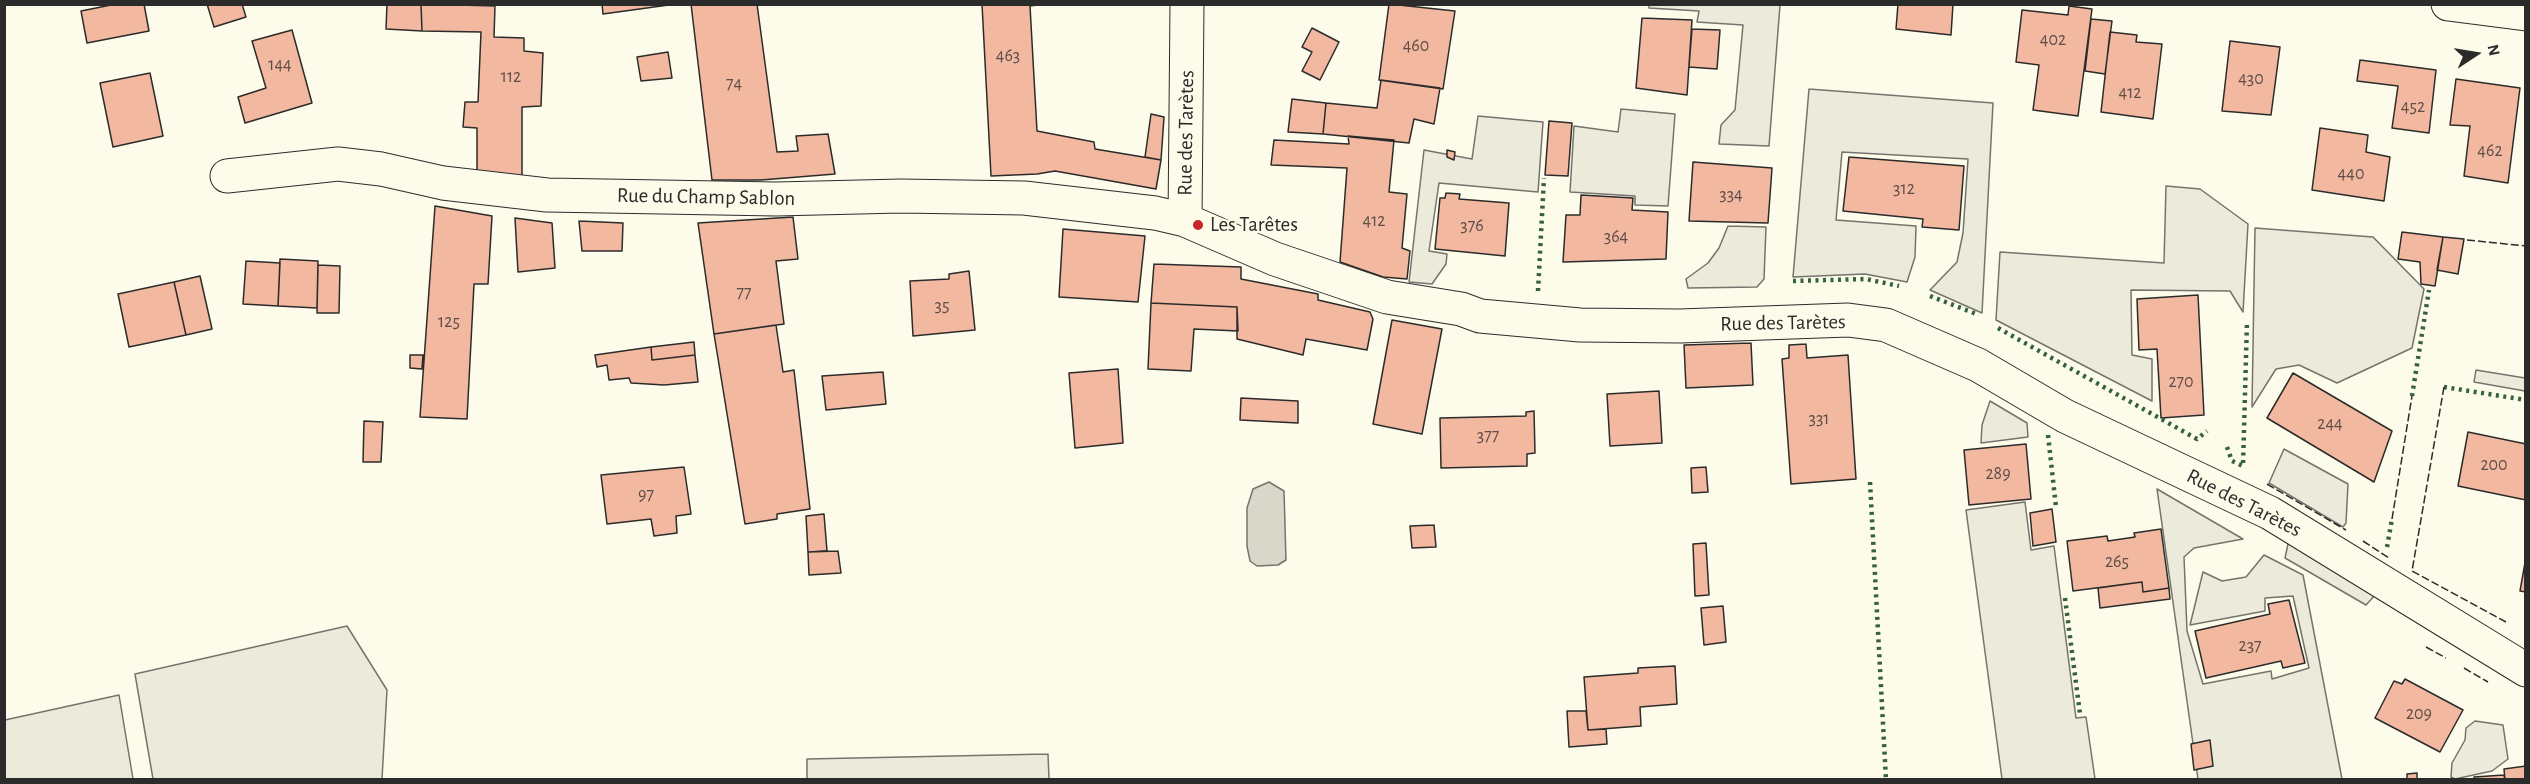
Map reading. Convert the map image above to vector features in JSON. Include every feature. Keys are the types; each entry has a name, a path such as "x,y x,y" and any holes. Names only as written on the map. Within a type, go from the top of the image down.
{"street":[{"name":"Rue des Tarètes","path":"1187,4 1185,220 1275,259 1387,297 1461,309 1480,316 1580,325 1680,326 1848,320 1886,325 1978,365 2065,416 2270,513 2526,670"},
{"path":"2448,4 2526,14"},
{"name":"Rue du Champ Sablon","path":"227,176 338,164 381,169 443,183 547,195 776,199 901,196 1024,198 1155,213 1185,220"}],"shaded area":[{"path":"1649,4 1780,5 1769,146 1719,144 1721,125 1735,110 1743,25 1697,22 1699,11 1649,8"},
{"path":"1809,89 1993,103 1982,313 1930,290 1957,262 1963,233 1968,159 1842,152 1836,220 1916,226 1915,257 1907,282 1865,274 1793,277"},
{"path":"1621,109 1675,114 1668,206 1635,205 1635,196 1570,192 1574,126 1618,132"},
{"path":"1478,116 1543,122 1538,192 1439,183 1429,251 1447,254 1446,264 1432,284 1409,282 1424,150 1472,159"},
{"path":"2166,186 2200,189 2248,224 2243,312 2230,291 2131,290 2132,355 2152,359 2152,401 1996,320 2000,252 2164,263"},
{"path":"1728,226 1766,227 1764,279 1757,287 1688,288 1686,279 1708,263 1719,248"},
{"path":"2255,228 2373,237 2424,289 2412,348 2337,383 2299,365 2276,369 2252,407"},
{"path":"2476,370 2525,378 2525,391 2474,382"},
{"path":"1990,401 2027,423 2028,437 1981,443 1982,425"},
{"path":"2284,449 2348,484 2346,523 2343,527 2269,483"},
{"path":"1269,482 1284,491 1286,560 1278,565 1257,566 1250,561 1247,546 1247,508 1253,489"},
{"path":"2157,489 2243,539 2194,548 2184,557 2187,631 2203,684 2271,671 2272,679 2309,668 2293,596 2265,598 2265,611 2190,625 2203,572 2222,581 2246,577 2264,555 2303,575 2342,779 2198,779"},
{"path":"2025,502 2031,550 2054,546 2076,718 2086,717 2095,779 2002,779 1966,510"},
{"path":"2297,529 2376,594 2366,605 2285,558 2288,544"},
{"path":"347,626 387,690 382,779 153,779 135,674"},
{"path":"119,695 133,779 5,779 5,720"},
{"path":"2475,721 2503,725 2508,759 2492,771 2455,779 2451,777 2452,763 2465,740 2466,728"},
{"path":"1048,754 1049,779 807,779 807,759"}],"building":[{"path":"116,4 144,4 149,31 87,43 81,11"},
{"path":"207,4 242,4 246,17 214,27"},
{"path":"387,4 421,4 422,31 386,29"},
{"path":"421,4 495,6 494,37 524,38 524,51 543,53 541,106 522,107 522,177 477,171 477,128 463,127 465,102 478,102 481,32 422,31"},
{"path":"602,4 676,4 603,14"},
{"path":"691,4 757,4 777,152 798,151 796,136 828,134 835,174 761,180 712,180"},
{"path":"982,4 1045,4 1030,6 1037,131 1094,142 1095,149 1161,160 1156,189 1055,171 991,176"},
{"path":"1389,4 1455,11 1443,89 1379,80"},
{"path":"1898,4 1953,4 1951,35 1896,29"},
{"path":"2069,6 2092,9 2078,116 2033,110 2039,65 2016,62 2022,10 2068,15"},
{"path":"1642,18 1692,20 1687,95 1636,88"},
{"path":"2091,19 2112,21 2105,74 2085,71"},
{"path":"1312,28 1339,42 1320,80 1302,71 1312,52 1302,47"},
{"path":"1692,29 1720,30 1717,69 1689,67"},
{"path":"292,30 312,103 245,123 238,97 266,88 252,41"},
{"path":"2110,32 2137,35 2136,42 2162,44 2153,119 2101,112"},
{"path":"2230,41 2280,47 2271,115 2222,111"},
{"path":"668,52 672,78 641,81 637,57"},
{"path":"2360,60 2436,70 2429,133 2392,128 2398,86 2357,81"},
{"path":"150,73 163,136 113,147 100,83"},
{"path":"2456,79 2520,88 2508,183 2464,176 2470,126 2450,125"},
{"path":"1381,80 1440,88 1434,124 1414,119 1409,143 1323,134 1326,103 1377,108"},
{"path":"1292,99 1326,103 1323,134 1288,132"},
{"path":"1151,114 1164,117 1161,160 1145,157"},
{"path":"1549,121 1572,123 1568,176 1545,175"},
{"path":"2320,128 2368,135 2366,152 2390,157 2384,201 2312,190"},
{"path":"1348,136 1394,140 1389,192 1407,194 1402,248 1410,251 1407,279 1383,277 1340,262 1347,168 1271,165 1274,140 1349,144"},
{"path":"1447,150 1455,152 1454,160 1447,157"},
{"path":"1849,157 1964,166 1959,230 1922,227 1923,219 1843,211"},
{"path":"1693,162 1772,168 1768,223 1689,221"},
{"path":"1446,193 1460,194 1459,199 1509,203 1505,256 1435,249 1440,198 1445,198"},
{"path":"1581,195 1633,198 1632,210 1668,212 1666,259 1563,262 1566,215 1580,215"},
{"path":"435,206 492,216 488,284 474,284 467,419 420,417"},
{"path":"793,217 798,259 776,261 784,324 714,334 698,223"},
{"path":"515,218 552,223 555,268 518,272"},
{"path":"579,221 623,223 622,251 582,251"},
{"path":"1063,229 1145,236 1138,302 1059,297"},
{"path":"2402,232 2443,237 2435,286 2421,284 2420,262 2398,259"},
{"path":"2443,237 2464,239 2458,274 2437,270"},
{"path":"280,259 318,261 317,308 278,306"},
{"path":"246,261 280,263 278,306 243,304"},
{"path":"1154,264 1241,267 1241,279 1318,294 1318,300 1370,312 1373,319 1367,350 1306,339 1303,355 1237,339 1237,307 1151,303"},
{"path":"318,265 340,266 339,313 317,313"},
{"path":"969,271 975,330 913,336 910,281 949,279 949,274"},
{"path":"200,276 212,329 186,335 174,282"},
{"path":"174,282 186,335 129,347 118,294"},
{"path":"2198,295 2204,415 2161,418 2157,349 2139,350 2137,299"},
{"path":"1151,303 1237,307 1238,331 1194,329 1191,371 1148,369"},
{"path":"1392,320 1442,329 1422,434 1373,424"},
{"path":"776,325 783,372 794,370 810,509 777,514 777,519 745,524 714,334"},
{"path":"694,342 695,355 652,360 651,347"},
{"path":"1751,343 1753,385 1686,388 1684,345"},
{"path":"1806,344 1807,358 1848,355 1856,479 1791,484 1782,359 1789,358 1789,345"},
{"path":"651,347 652,360 695,355 698,382 664,385 631,383 629,378 609,380 607,365 597,367 595,355"},
{"path":"410,355 423,355 422,369 410,368"},
{"path":"1118,369 1123,443 1075,448 1069,373"},
{"path":"883,372 886,404 826,410 822,376"},
{"path":"2293,373 2392,431 2374,482 2267,418"},
{"path":"1659,391 1662,443 1610,446 1607,394"},
{"path":"1241,398 1298,401 1298,423 1240,420"},
{"path":"1534,411 1535,453 1527,454 1527,466 1441,468 1440,418 1526,416 1526,412"},
{"path":"364,421 383,422 381,462 363,462"},
{"path":"2468,432 2526,444 2526,500 2458,486"},
{"path":"2026,444 2031,499 1969,505 1964,450"},
{"path":"684,467 691,514 676,516 677,533 654,536 651,519 607,524 601,475"},
{"path":"1706,467 1708,492 1692,493 1691,468"},
{"path":"2052,509 2056,542 2033,546 2030,513"},
{"path":"824,514 827,551 808,552 806,516"},
{"path":"1434,525 1436,547 1412,548 1410,526"},
{"path":"2161,529 2169,588 2143,592 2142,582 2073,591 2067,541 2107,536 2108,541 2135,537 2134,533"},
{"path":"1706,543 1709,595 1695,596 1693,544"},
{"path":"838,551 841,573 809,575 808,552"},
{"path":"2526,557 2526,592 2520,591"},
{"path":"2142,582 2143,592 2169,588 2170,599 2100,608 2098,588"},
{"path":"2289,600 2305,663 2283,668 2281,661 2206,678 2195,631 2270,614 2268,604"},
{"path":"1723,606 1726,642 1704,645 1701,608"},
{"path":"1675,666 1677,704 1640,707 1641,726 1588,730 1584,677 1638,673 1638,668"},
{"path":"2405,679 2463,710 2440,752 2375,718 2394,681 2402,684"},
{"path":"1567,711 1586,711 1588,730 1606,729 1607,744 1569,747"},
{"path":"2210,740 2213,766 2194,770 2191,744"},
{"path":"2526,766 2526,780 2505,780 2504,769"},
{"path":"2417,773 2417,779 2433,780 2407,780 2407,774"},
{"path":"2504,775 2505,780 2474,780 2474,777"}],"hedge":[{"path":"1538,291 1544,178"},
{"path":"1793,281 1866,279 1899,286"},
{"path":"2412,396 2429,290"},
{"path":"1930,296 1979,315"},
{"path":"2227,447 2232,461 2243,466 2247,321"},
{"path":"1998,328 2197,439 2207,431"},
{"path":"2444,387 2526,400"},
{"path":"2048,435 2056,507"},
{"path":"1870,482 1886,780"},
{"path":"2387,547 2392,519"},
{"path":"2065,598 2080,714"}],"fence":[{"path":"2467,240 2526,246"},
{"path":"2444,387 2412,571 2506,622"},
{"path":"2392,519 2412,396"},
{"path":"2267,484 2346,530"},
{"path":"2363,541 2389,558"},
{"path":"2426,647 2446,658"},
{"path":"2464,668 2488,682"}],"place":[{"name":"Les Tarêtes","path":"1198,225"}]}
